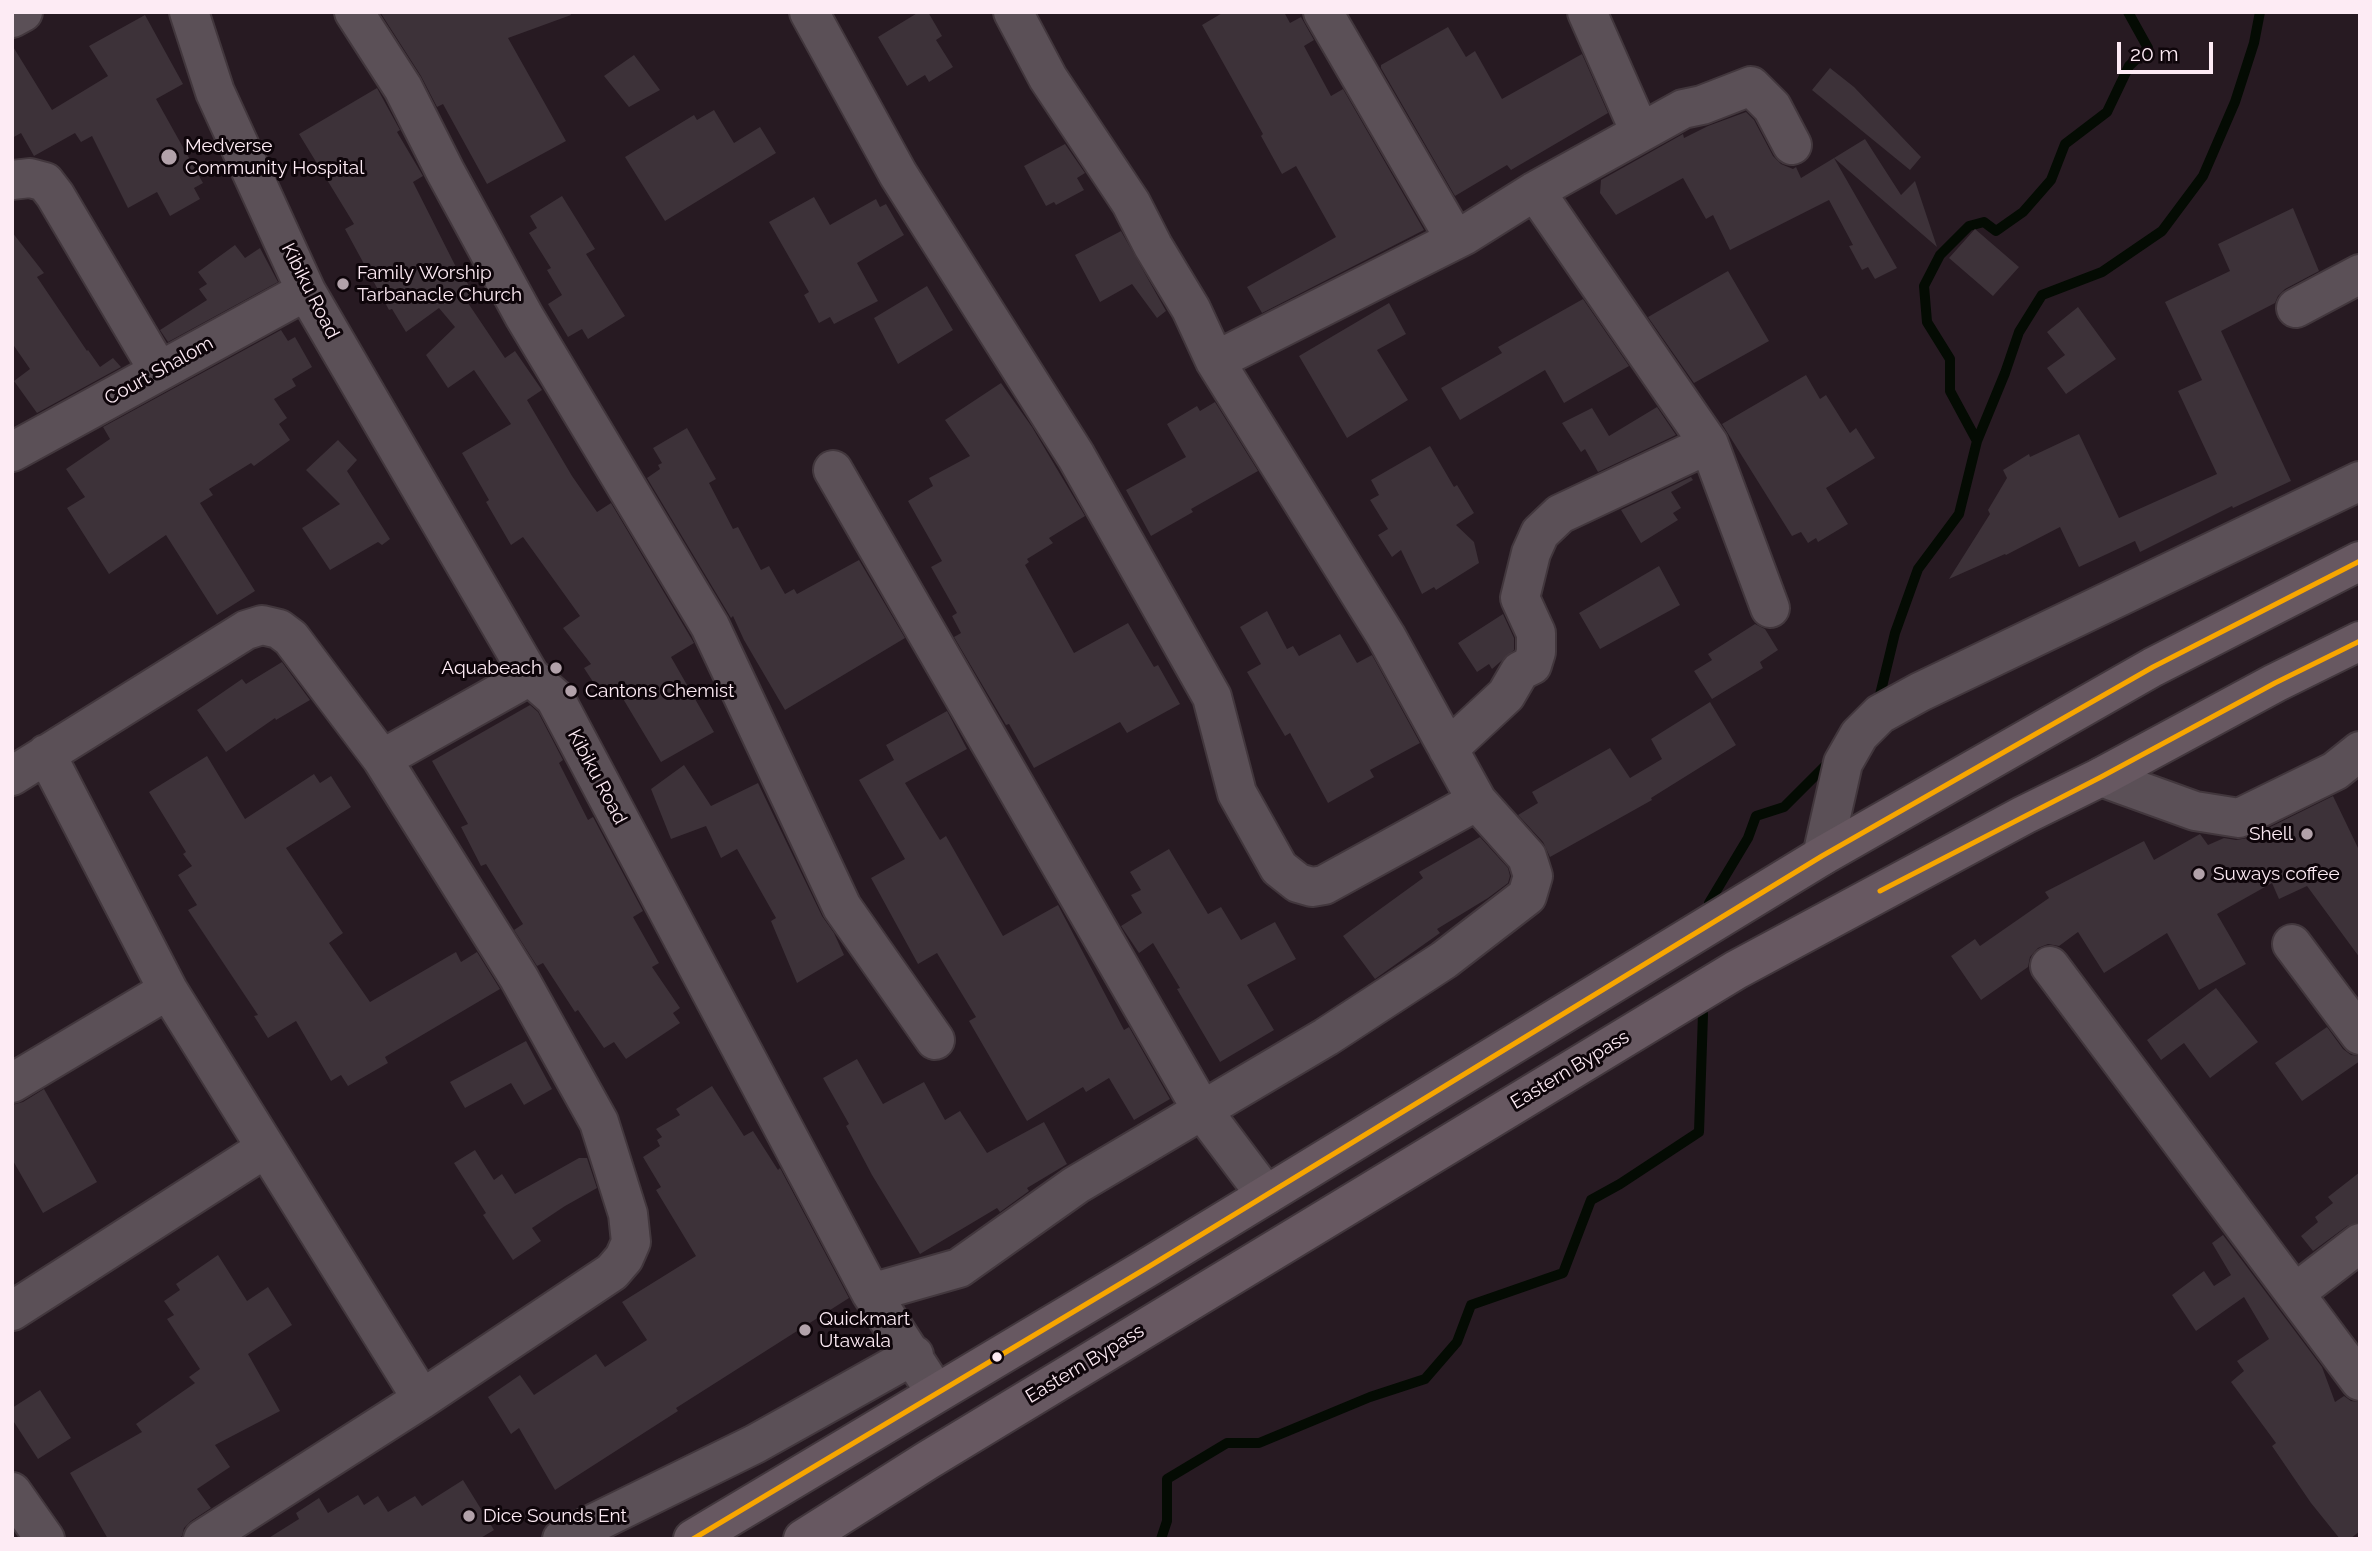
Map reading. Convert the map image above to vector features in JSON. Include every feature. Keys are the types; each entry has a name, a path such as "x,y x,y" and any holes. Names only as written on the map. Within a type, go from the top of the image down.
{"main road":[{"path":"693,1539 1266,1195 1822,856 2153,667 2360,561"},
{"name":"Eastern Bypass","path":"803,1539 928,1460 1736,970 2024,814 2101,777 2274,683 2360,641"}],"street":[{"path":"12,18 23,12"},
{"name":"Kibiku Road","path":"189,12 215,92 306,291 530,677 555,698 871,1293 914,1355 936,1393"},
{"path":"354,12 403,88 524,316 710,626 842,907 934,1041"},
{"path":"809,12 898,174 1076,456 1212,697 1237,793 1279,868 1298,883 1312,887 1324,885 1477,801"},
{"path":"871,1293 959,1268 1076,1185 1326,1037 1444,960 1527,895 1533,876 1527,857 1477,801 1386,636 1215,362 1192,309 1153,246 1131,203 1048,78 1013,12"},
{"path":"1323,12 1455,239"},
{"path":"1587,12 1640,132"},
{"path":"1215,362 1455,239 1683,109 1702,105 1751,86 1772,107 1792,145"},
{"path":"12,180 30,178 45,182 159,371"},
{"path":"1535,191 1709,444 1770,608"},
{"path":"2296,308 2360,274"},
{"name":"Court Shalom","path":"12,452 306,291"},
{"path":"1448,749 1506,695 1520,671 1532,665 1536,652 1536,633 1520,598 1531,553 1540,533 1560,514 1709,444"},
{"path":"833,470 1202,1110 1266,1195"},
{"path":"1822,856 1843,763 1859,735 1880,714 1920,692 2360,481"},
{"path":"12,776 246,630 262,625 279,628 291,638 382,759 519,978 599,1122 631,1228 631,1242 624,1258 612,1272 422,1399 203,1539"},
{"path":"382,759 530,677"},
{"path":"2101,777 2195,811 2239,818 2334,771 2360,751"},
{"path":"46,754 168,990 422,1399"},
{"path":"2292,944 2360,1035"},
{"path":"2050,966 2360,1381"},
{"path":"12,1083 168,990"},
{"path":"12,1311 266,1148"},
{"path":"2295,1293 2360,1243"},
{"path":"562,1539 755,1444 914,1355"},
{"path":"12,1492 45,1539"}],"building":[{"path":"380,12 570,12 571,15 508,38 566,141 487,184 443,104 437,107 421,76"},
{"path":"919,12 928,12 942,36 936,40 953,67 929,82 925,75 907,86 878,37"},
{"path":"1224,12 1284,12 1290,23 1301,17 1314,40 1304,46 1331,96 1343,89 1424,230 1262,313 1247,287 1336,237 1296,166 1282,174 1261,136 1263,134 1202,25"},
{"path":"145,15 183,84 156,99 203,183 194,188 200,199 170,216 157,192 128,208 92,136 81,142 75,133 34,156 21,133 12,138 12,45 52,110 108,76 89,46"},
{"path":"1448,27 1466,57 1475,51 1502,99 1582,54 1608,113 1511,170 1507,165 1455,196 1381,68 1381,65"},
{"path":"634,55 660,90 629,107 604,76"},
{"path":"1830,68 1854,87 1921,157 1910,170 1812,90"},
{"path":"377,88 400,130 397,132 423,176 413,182 459,273 461,272 476,298 468,303 505,358 515,351 542,390 527,400 572,476 597,512 611,503 694,643 671,657 714,732 661,762 619,692 609,698 605,691 601,694 584,668 591,664 563,628 580,616 523,537 511,545 462,453 511,424 474,370 448,388 426,355 455,327 439,308 406,332 392,309 389,310 345,229 354,224 299,134"},
{"path":"714,110 734,143 760,127 776,153 665,221 625,157 694,115 697,120"},
{"path":"1746,112 1754,120 1773,156 1781,164 1793,169 1796,167 1801,178 1834,158 1897,268 1875,279 1868,267 1862,270 1849,246 1853,245 1829,200 1730,250 1713,215 1706,219 1683,178 1616,215 1600,193 1601,180 1683,134 1684,138"},
{"path":"1865,139 1901,195 1915,181 1937,247 1834,158"},
{"path":"1065,144 1085,173 1077,178 1084,190 1056,205 1054,202 1046,206 1024,166"},
{"path":"562,196 595,249 586,254 625,316 588,339 582,329 568,337 548,304 562,295 547,270 551,268 529,233 537,228 530,216"},
{"path":"814,197 830,225 876,199 880,207 886,204 904,235 857,263 878,301 834,324 830,317 819,323 804,295 809,292 769,222"},
{"path":"2293,208 2319,271 2285,289 2275,303 2221,331 2291,481 2233,508 2232,506 2140,552 2135,541 2079,567 2060,527 2006,555 1949,579 1990,514 1988,510 2007,478 2003,470 2029,454 2030,457 2079,434 2119,518 2217,474 2178,391 2202,380 2165,302 2230,271 2218,244"},
{"path":"1975,229 2019,267 1993,296 1949,258"},
{"path":"1121,231 1166,311 1157,318 1132,284 1100,302 1075,255"},
{"path":"12,232 44,273 37,277 87,351 100,367 113,358 121,367 37,413 14,381 30,369 12,343"},
{"path":"235,245 245,258 260,248 278,282 168,342 160,330 207,300 199,289 207,284 198,272"},
{"path":"1728,271 1769,341 1694,383 1648,317"},
{"path":"927,286 953,330 898,364 874,318"},
{"path":"1583,299 1629,366 1564,403 1545,370 1460,420 1441,388 1502,353 1498,347"},
{"path":"1389,303 1406,334 1377,350 1408,400 1347,438 1299,356"},
{"path":"2078,307 2116,359 2066,394 2047,368 2065,355 2047,332"},
{"path":"281,330 288,341 295,337 312,367 292,379 296,386 274,399 287,418 279,424 290,440 254,466 251,463 209,489 213,495 200,503 255,591 217,615 166,535 109,574 67,508 85,497 66,469 110,439 103,427"},
{"path":"1806,375 1820,399 1826,395 1850,433 1856,428 1875,458 1826,488 1848,524 1818,542 1816,538 1808,543 1801,532 1792,536 1722,424"},
{"path":"1001,383 1032,427 1085,516 1049,538 1053,543 1027,559 1029,562 1025,565 1074,653 1128,623 1154,667 1158,665 1180,704 1127,733 1120,722 1034,768 954,637 961,633 952,616 957,613 931,567 942,561 908,501 933,486 929,478 970,456 945,420"},
{"path":"1215,402 1258,471 1191,509 1193,512 1151,536 1126,490 1186,457 1167,424 1197,406 1200,411"},
{"path":"1657,407 1676,435 1598,472 1585,449 1581,452 1562,423 1592,408 1609,436"},
{"path":"687,428 716,479 709,483 733,529 738,527 761,570 769,566 785,594 794,589 797,594 859,560 905,638 785,710 733,616 731,618 647,478 660,469 658,465 662,463 653,448"},
{"path":"338,440 357,460 347,471 390,539 382,545 378,542 330,570 302,528 340,504 306,470"},
{"path":"1430,446 1454,487 1457,485 1474,513 1456,525 1474,542 1479,563 1436,590 1434,587 1422,594 1401,550 1392,557 1378,535 1388,529 1370,500 1379,495 1371,480"},
{"path":"1691,477 1693,480 1671,492 1681,508 1673,513 1678,520 1641,543 1621,510"},
{"path":"1659,566 1680,605 1600,649 1579,613"},
{"path":"1267,611 1287,649 1293,646 1299,656 1340,634 1357,663 1372,655 1420,743 1370,770 1374,777 1328,803 1290,733 1285,736 1247,672 1261,664 1240,627"},
{"path":"1503,614 1514,638 1514,650 1492,669 1489,664 1477,672 1458,643"},
{"path":"1755,624 1765,629 1778,650 1760,662 1763,668 1712,699 1694,671 1712,660 1708,654"},
{"path":"282,662 310,700 276,720 275,718 226,752 197,710 242,679 246,684"},
{"path":"1710,702 1736,745 1651,798 1652,800 1550,857 1543,842 1518,815 1538,803 1532,792 1610,748 1630,778 1662,759 1651,739"},
{"path":"530,705 538,712 563,760 559,763 588,820 593,817 643,911 633,917 659,963 652,967 680,1008 673,1013 680,1023 626,1059 614,1042 604,1048 578,1010 575,1012 543,963 537,966 514,930 523,924 486,864 481,866 461,827 468,824 432,761"},
{"path":"947,711 967,749 905,783 940,840 946,836 1003,936 1058,905 1124,1030 1129,1027 1170,1099 1134,1120 1109,1078 1086,1092 1083,1087 1027,1121 969,1021 976,1017 937,953 918,964 871,878 905,859 859,780 894,760 886,745"},
{"path":"207,756 245,819 314,774 320,783 331,776 351,807 286,848 343,933 329,943 370,1002 456,952 461,962 477,952 500,989 385,1057 388,1063 348,1086 341,1075 331,1081 296,1021 268,1038 254,1016 258,1015 188,910 197,905 178,875 192,866 149,792"},
{"path":"684,765 711,806 758,783 822,916 844,955 797,983 771,921 776,918 737,849 721,858 706,826 671,839 651,789"},
{"path":"2333,796 2360,852 2360,958 2307,886 2279,899 2272,883 2217,914 2246,964 2199,990 2167,933 2104,973 2078,932 2059,946 2048,944 2038,948 2030,957 2028,967 1981,1000 1951,956 1975,939 1980,946 2049,898 2045,892 2144,841 2154,860 2200,834 2208,845 2224,838 2248,838"},
{"path":"1480,837 1508,868 1508,883 1437,929 1440,933 1375,979 1343,936 1423,878 1419,872"},
{"path":"1169,849 1208,914 1221,907 1241,940 1275,922 1296,959 1247,985 1274,1030 1220,1062 1153,943 1139,953 1121,926 1142,913 1131,895 1141,890 1130,872"},
{"path":"2216,988 2258,1042 2210,1078 2184,1043 2161,1060 2147,1040"},
{"path":"2327,1027 2343,1049 2351,1055 2360,1056 2360,1061 2302,1101 2275,1063"},
{"path":"526,1041 552,1089 524,1105 511,1083 465,1108 450,1082"},
{"path":"857,1059 883,1104 924,1082 945,1120 960,1111 987,1153 1044,1122 1067,1164 1027,1188 1029,1191 1000,1212 997,1208 920,1254 872,1175 846,1126 849,1124 823,1078"},
{"path":"712,1086 744,1136 753,1131 778,1170 780,1168 849,1298 676,1408 678,1411 555,1490 519,1428 511,1434 488,1397 520,1375 534,1395 596,1354 605,1367 647,1340 622,1302 696,1256 656,1190 661,1187 643,1157 660,1146 657,1140 662,1137 656,1129 680,1115 676,1109"},
{"path":"44,1089 97,1182 43,1213 12,1159 12,1105 23,1102"},
{"path":"475,1150 494,1180 502,1174 515,1194 579,1158 587,1158 597,1188 532,1228 541,1241 513,1260 483,1215 486,1213 454,1163"},
{"path":"2360,1172 2360,1222 2347,1226 2313,1251 2301,1236 2318,1222 2315,1217 2333,1203 2328,1197"},
{"path":"2223,1235 2322,1367 2335,1402 2344,1396 2351,1401 2360,1402 2360,1531 2350,1539 2340,1539 2311,1503 2272,1446 2276,1443 2231,1382 2244,1371 2237,1361 2269,1339 2244,1297 2196,1331 2172,1295 2204,1271 2214,1286 2231,1275 2212,1243"},
{"path":"218,1255 247,1301 268,1287 292,1325 248,1354 280,1411 215,1445 230,1467 197,1489 211,1508 191,1521 184,1528 182,1536 177,1539 108,1539 70,1473 142,1432 136,1424 195,1383 189,1377 200,1369 167,1319 174,1315 164,1301 180,1290 176,1284"},
{"path":"40,1390 71,1438 38,1459 12,1419 12,1408"},
{"path":"463,1480 494,1530 479,1539 267,1539 299,1519 296,1513 319,1498 328,1513 358,1495 364,1505 378,1496 388,1512 415,1496 422,1506"}],"waterway":[{"path":"1977,441 1950,391 1950,359 1927,322 1924,286 1940,255 1969,226 1984,222 1996,231 2023,212 2051,180 2065,144 2107,112 2129,66 2148,48 2128,12"},
{"path":"1878,703 1895,633 1918,569 1959,514 1977,441 2019,332 2042,295 2102,272 2162,231 2203,176 2235,102 2254,43 2260,12"},
{"path":"1709,903 1748,838 1756,816 1784,807 1829,762"},
{"path":"1161,1539 1167,1521 1167,1479 1227,1443 1259,1443 1370,1397 1425,1379 1457,1342 1471,1305 1563,1273 1591,1200 1699,1132 1703,1014"}],"transit line":[{"path":"693,1539 1145,1269 1822,856 2153,667 2360,561"},
{"path":"1880,891 2360,641"}],"place":[{"name":"Medverse Community Hospital","path":"169,157"},
{"name":"Family Worship Tarbanacle Church","path":"343,284"},
{"name":"Aquabeach","path":"556,668"},
{"name":"Cantons Chemist","path":"571,691"},
{"name":"Shell","path":"2307,834"},
{"name":"Suways coffee","path":"2199,874"},
{"name":"Quickmart Utawala","path":"805,1330"},
{"name":"Dice Sounds Ent","path":"469,1516"}]}
